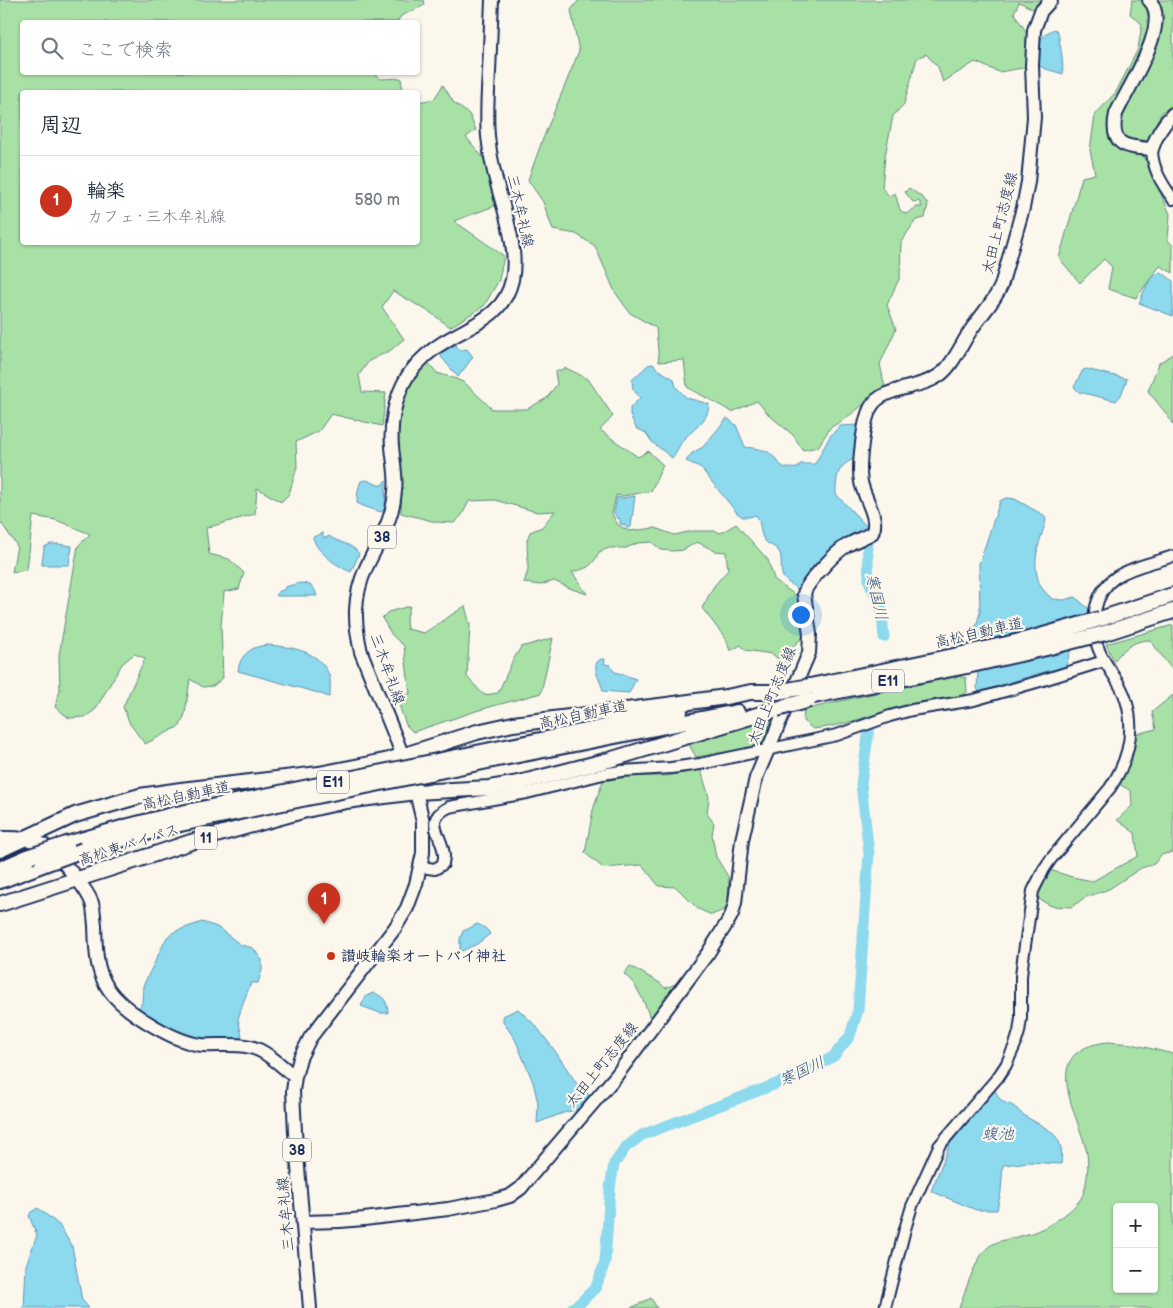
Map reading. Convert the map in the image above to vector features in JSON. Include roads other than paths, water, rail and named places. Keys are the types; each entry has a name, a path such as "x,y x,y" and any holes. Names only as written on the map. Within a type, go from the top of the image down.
{"highway":[{"name":"高松自動車道","path":"809,694 847,690 965,660 1173,595"},
{"name":"高松自動車道","path":"0,881 66,844 129,826 178,819 492,755 777,702 965,660 1042,649 1173,611"},
{"path":"0,850 75,815 140,796 319,774 402,756 477,732 513,724 667,705 751,692 777,702"},
{"name":"高松東バイパス","path":"0,904 191,842 306,810 346,801 416,792 489,788 520,783 608,760 748,717 777,702"},
{"name":"高松自動車道","path":"0,869 83,850 178,819"}],"main road":[{"name":"三木牟礼線","path":"310,1308 295,1132 293,1091 295,1078 300,1058 310,1038 395,928 407,908 421,867 423,853 424,833 421,810 416,792 361,652 355,613 356,599 366,568 384,533 393,506 395,477 391,434 401,388 425,356 438,346 485,320 495,311 503,302 512,280 514,260 512,247 492,162 488,134 487,101 492,0"},
{"name":"太田上町志度線","path":"303,1222 340,1221 448,1209 510,1196 521,1188 616,1076 708,953 727,923 735,903 742,840 756,778 809,653 810,634 805,590 815,576 837,553 847,545 866,536 874,529 875,523 863,492 861,481 864,429 870,408 875,400 883,395 923,384 946,369 971,330 997,295 1001,286 1023,208 1028,182 1034,117 1032,65 1034,30 1041,11 1051,0"},
{"path":"1149,0 1155,8 1154,36 1140,69 1120,105 1114,123 1117,138 1127,147 1152,149 1154,140 1173,114"},
{"path":"0,838 25,838 43,843 55,852 85,889 92,902 94,913 99,972 114,997 133,1013 173,1037 191,1043 247,1046 260,1050 295,1078"}],"street":[{"path":"1152,149 1158,174 1173,198"},
{"path":"885,1308 912,1206 938,1146 998,1077 1015,1045 1021,1018 1021,976 1033,891 1051,859 1110,788 1127,756 1131,731 1128,705 1121,686 1098,650 1094,633 1096,603 1103,589 1124,572 1173,556"},
{"path":"421,867 435,869 443,864 444,855 436,830 435,820 440,811 449,807 527,793 603,774 700,764 837,735 890,716 912,710 974,700 1104,661"}],"water":[{"path":"1055,29 1058,32 1063,74 1037,65 1036,49 1038,43 1046,34"},
{"path":"1161,272 1173,281 1173,316 1139,303 1150,281"},
{"path":"456,344 457,348 461,350 467,349 473,357 458,377 440,354"},
{"path":"653,364 674,379 676,387 687,398 709,404 703,420 683,440 672,458 652,442 646,433 636,428 630,415 630,408 640,398 633,389 632,380 648,365"},
{"path":"1086,369 1127,379 1121,395 1116,401 1079,392 1074,387 1083,370"},
{"path":"727,418 736,425 745,447 766,451 786,468 798,468 800,464 815,464 830,436 840,426 859,425 857,458 846,463 839,471 836,494 868,528 798,590 783,577 780,553 763,538 756,515 743,517 737,513 700,467 686,461 692,453 703,447"},
{"path":"367,480 382,485 386,480 385,509 381,512 357,503 361,481"},
{"path":"635,496 631,527 627,528 625,525 620,524 620,519 614,513 617,497"},
{"path":"1008,498 1015,499 1045,516 1046,521 1038,546 1036,562 1036,570 1041,587 1052,599 1064,600 1075,597 1089,609 1087,619 1069,654 1066,668 1047,671 980,692 977,689 978,670 972,649 972,640 980,613 979,564 1000,501"},
{"path":"323,533 323,537 329,536 349,545 359,554 351,572 334,562 318,548 313,537"},
{"path":"51,544 72,546 69,565 42,565 44,547"},
{"path":"300,583 312,586 317,596 277,596 276,594 284,590 285,587"},
{"path":"268,645 303,651 318,660 329,675 329,697 238,671 241,660 248,652 257,647"},
{"path":"601,659 605,659 604,664 610,665 615,672 636,679 629,693 603,691 596,669 596,665"},
{"path":"202,922 217,927 241,945 253,948 262,960 262,970 258,983 251,983 238,1019 243,1041 194,1041 137,1011 142,1003 143,986 167,937 176,931"},
{"path":"477,924 483,926 490,934 477,944 462,951 460,949 460,939 463,931"},
{"path":"373,993 385,1000 388,1013 380,1013 361,1006 366,996"},
{"path":"518,1009 536,1026 579,1087 592,1097 583,1108 537,1123 538,1103 533,1082 515,1039 503,1022 503,1016"},
{"name":"蝮池","path":"994,1088 1003,1102 1012,1105 1023,1115 1053,1133 1060,1145 1062,1153 1061,1164 1030,1162 1003,1165 997,1210 976,1210 931,1191 950,1144"},
{"path":"38,1208 59,1225 72,1246 82,1300 89,1308 24,1308 26,1265 37,1235 29,1216 31,1212"}],"waterway":[{"name":"寒国川","path":"861,531 867,539 869,580 881,605 884,637"},
{"name":"寒国川","path":"572,1308 596,1287 605,1262 610,1188 614,1164 626,1147 642,1135 805,1073 834,1056 850,1036 858,1010 869,853 861,784 869,730"}],"place":[{"name":"輪楽","path":"324,924"},
{"name":"讃岐輪楽オートバイ神社","path":"331,956"}]}
